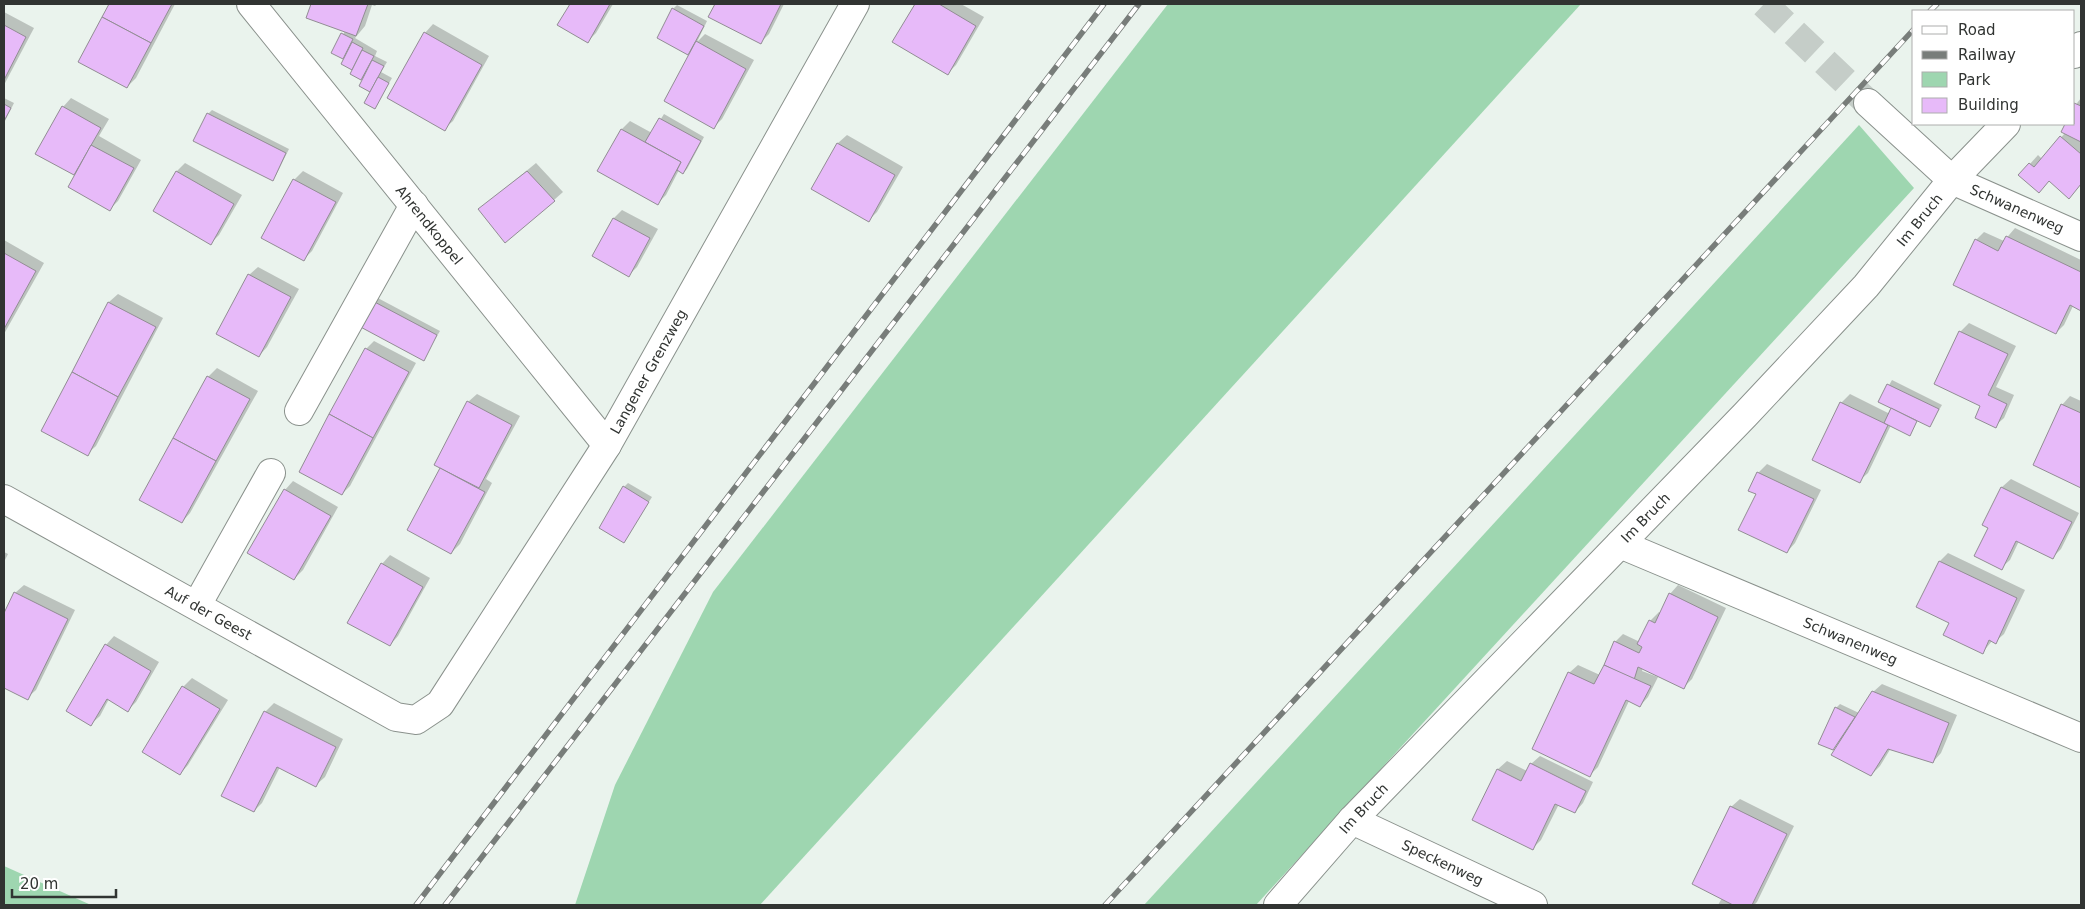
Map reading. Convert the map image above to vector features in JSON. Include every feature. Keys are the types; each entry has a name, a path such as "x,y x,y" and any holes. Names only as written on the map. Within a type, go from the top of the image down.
{"street":[{"name":"Ahrendkoppel","path":"252,4 275,15 414,205 607,445"},
{"name":"Langener Grenzweg","path":"416,720 440,704 607,445 855,4"},
{"name":"Schwanenweg","path":"1868,103 1952,180 2081,237"},
{"name":"Im Bruch","path":"1278,905 1352,820 1745,415 1866,286 1952,180 2005,125"},
{"path":"300,411 414,205"},
{"path":"197,605 271,473"},
{"name":"Auf der Geest","path":"4,498 396,717 416,720"},
{"name":"Schwanenweg","path":"1620,544 2081,738"},
{"name":"Speckenweg","path":"1352,820 1533,905"}],"green space":[{"path":"1168,4 1581,4 760,905 575,905 615,785 713,592"},
{"path":"1859,125 1914,188 1256,905 1144,905"},
{"path":"4,866 91,905 4,905"}],"building":[{"path":"109,4 172,4 151,43 102,17"},
{"path":"311,4 368,4 356,36 306,18"},
{"path":"570,4 610,4 588,43 557,25"},
{"path":"715,4 781,4 761,44 708,17"},
{"path":"915,4 939,4 976,26 948,75 892,42"},
{"path":"672,8 704,26 688,55 657,38"},
{"path":"102,17 151,43 127,88 78,62"},
{"path":"4,25 26,37 4,80"},
{"path":"424,32 482,65 445,131 387,98"},
{"path":"341,33 353,39 343,59 331,53"},
{"path":"696,41 746,69 714,129 664,101"},
{"path":"352,42 363,48 352,70 341,64"},
{"path":"362,50 374,56 361,80 350,74"},
{"path":"372,60 384,66 370,92 359,86"},
{"path":"378,77 389,83 375,109 364,103"},
{"path":"2075,103 2081,106 2081,142 2061,132 2064,125 2075,125"},
{"path":"4,104 11,108 4,121"},
{"path":"62,106 101,128 74,175 35,154"},
{"path":"207,113 286,153 273,181 193,141"},
{"path":"659,118 701,141 683,174 677,170 681,162 645,142"},
{"path":"621,129 681,162 658,205 597,171"},
{"path":"2060,136 2081,154 2081,184 2069,199 2049,181 2039,193 2018,175 2029,163 2034,167"},
{"path":"837,143 895,175 869,222 811,189"},
{"path":"91,145 134,168 110,211 68,187"},
{"path":"176,171 234,204 211,245 153,211"},
{"path":"527,171 555,201 505,243 478,209"},
{"path":"293,179 336,202 304,261 261,238"},
{"path":"613,218 650,238 629,277 592,256"},
{"path":"2006,236 2081,272 2081,311 2070,305 2056,334 1953,285 1975,239 1998,251"},
{"path":"4,253 36,271 4,329"},
{"path":"248,274 291,297 259,357 216,334"},
{"path":"369,299 437,335 424,361 355,324"},
{"path":"108,302 156,327 118,397 72,372"},
{"path":"1959,331 2008,354 1988,395 2007,404 1996,428 1975,418 1980,406 1934,384"},
{"path":"365,348 409,372 373,438 329,414"},
{"path":"72,372 118,397 88,456 41,431"},
{"path":"207,376 250,399 216,461 173,438"},
{"path":"1887,384 1939,409 1930,427 1878,402"},
{"path":"467,401 512,425 479,488 434,465"},
{"path":"1840,402 1888,425 1860,483 1812,460"},
{"path":"2061,404 2081,413 2081,488 2033,465"},
{"path":"1891,408 1917,421 1910,436 1884,423"},
{"path":"329,414 373,438 342,495 299,472"},
{"path":"173,438 216,461 182,523 139,500"},
{"path":"440,468 485,492 451,554 407,530"},
{"path":"1757,472 1814,499 1787,553 1738,530 1756,494 1748,491"},
{"path":"623,486 649,502 624,543 599,528"},
{"path":"2001,487 2072,522 2053,559 2016,541 2002,570 1974,556 1988,528 1982,525"},
{"path":"284,489 331,516 294,580 247,553"},
{"path":"1939,561 2017,598 1996,644 1989,640 1983,654 1943,635 1949,623 1916,607"},
{"path":"381,563 423,587 390,646 347,623"},
{"path":"14,592 68,619 28,700 4,688 4,613"},
{"path":"1669,593 1718,617 1684,689 1638,667 1634,680 1604,665 1614,641 1639,653 1642,647 1637,644 1649,620 1655,623"},
{"path":"105,644 151,671 128,712 107,699 91,726 66,711"},
{"path":"1604,665 1651,686 1640,707 1626,700 1590,777 1532,749 1568,672 1594,684"},
{"path":"182,686 220,709 180,775 142,752"},
{"path":"1872,691 1949,723 1933,763 1888,749 1871,776 1831,755"},
{"path":"1835,707 1855,717 1833,750 1818,744"},
{"path":"264,711 336,747 316,787 277,767 254,812 221,796"},
{"path":"1530,763 1586,791 1575,813 1555,804 1533,850 1472,820 1497,769 1521,781"},
{"path":"1730,806 1787,834 1752,905 1733,905 1692,884"}],"tunnel":[{"path":"1764,4 1868,103"}],"railway":[{"path":"416,905 1104,4"},
{"path":"445,905 1139,4"},
{"path":"1931,10 1937,4"},
{"path":"1105,905 1912,31"}]}
